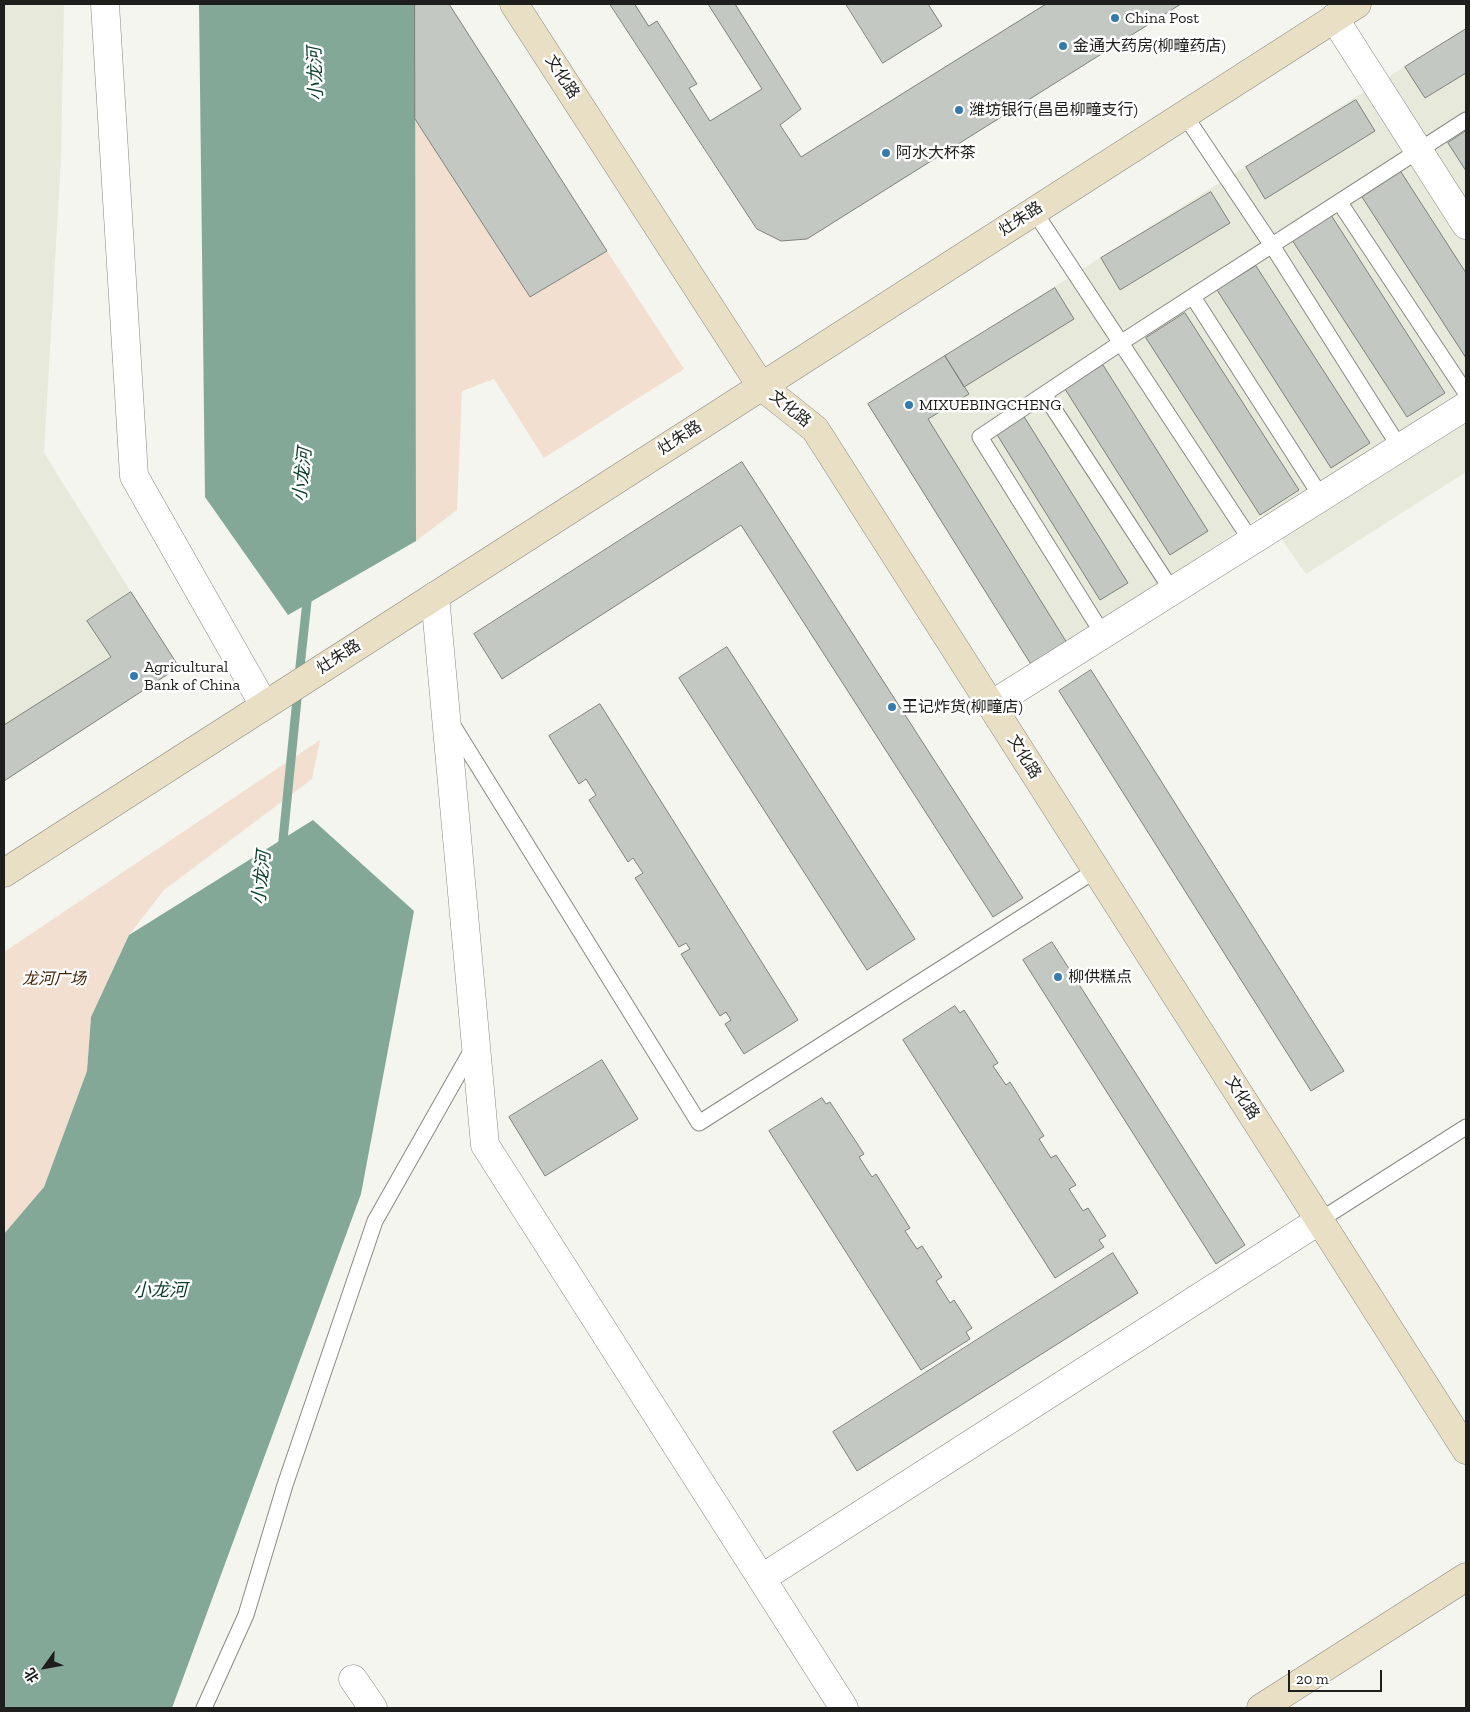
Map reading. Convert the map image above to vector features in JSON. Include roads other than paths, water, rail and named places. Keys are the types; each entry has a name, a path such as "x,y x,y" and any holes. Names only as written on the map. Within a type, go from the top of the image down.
{"street":[{"path":"105,4 134,476 264,705"},
{"name":"文化路","path":"514,4 761,386 815,428 1466,1450"},
{"name":"灶朱路","path":"4,873 1357,4"},
{"path":"1334,18 1466,225"},
{"path":"991,705 1104,636 1466,406"},
{"path":"435,596 485,1145 844,1708"},
{"path":"762,1578 1320,1220"},
{"path":"1261,1708 1466,1577"},
{"path":"353,1679 373,1708"}],"lane":[{"path":"1184,114 1273,247 1400,448"},
{"path":"1104,636 980,437 1122,342 1273,247 1466,120"},
{"path":"1340,203 1466,394"},
{"path":"1034,211 1252,542"},
{"path":"1194,297 1322,498"},
{"path":"1044,394 1173,592"},
{"path":"445,714 699,1123 1096,870"},
{"path":"204,1708 246,1615 285,1485 375,1221 476,1044"},
{"path":"1320,1220 1466,1127"}],"water":[{"name":"小龙河","path":"199,4 415,4 416,541 288,615 205,497"},
{"name":"小龙河","path":"313,820 414,911 361,1194 172,1708 4,1708 4,1234 44,1187 87,1071 91,1017 129,935"}],"waterway":[{"name":"小龙河","path":"299,676 308,592"},
{"name":"小龙河","path":"282,850 298,689"}],"place":[{"name":"China Post","path":"1115,18"},
{"name":"金通大药房(柳疃药店)","path":"1063,46"},
{"name":"潍坊银行(昌邑柳疃支行)","path":"959,110"},
{"name":"阿水大杯茶","path":"886,153"},
{"name":"MIXUEBINGCHENG","path":"909,405"},
{"name":"Agricultural Bank of China","path":"134,676"},
{"name":"王记炸货(柳疃店)","path":"892,707"},
{"name":"柳供糕点","path":"1058,977"}],"park label":[{"name":"龙河广场","path":"54,979"}]}
